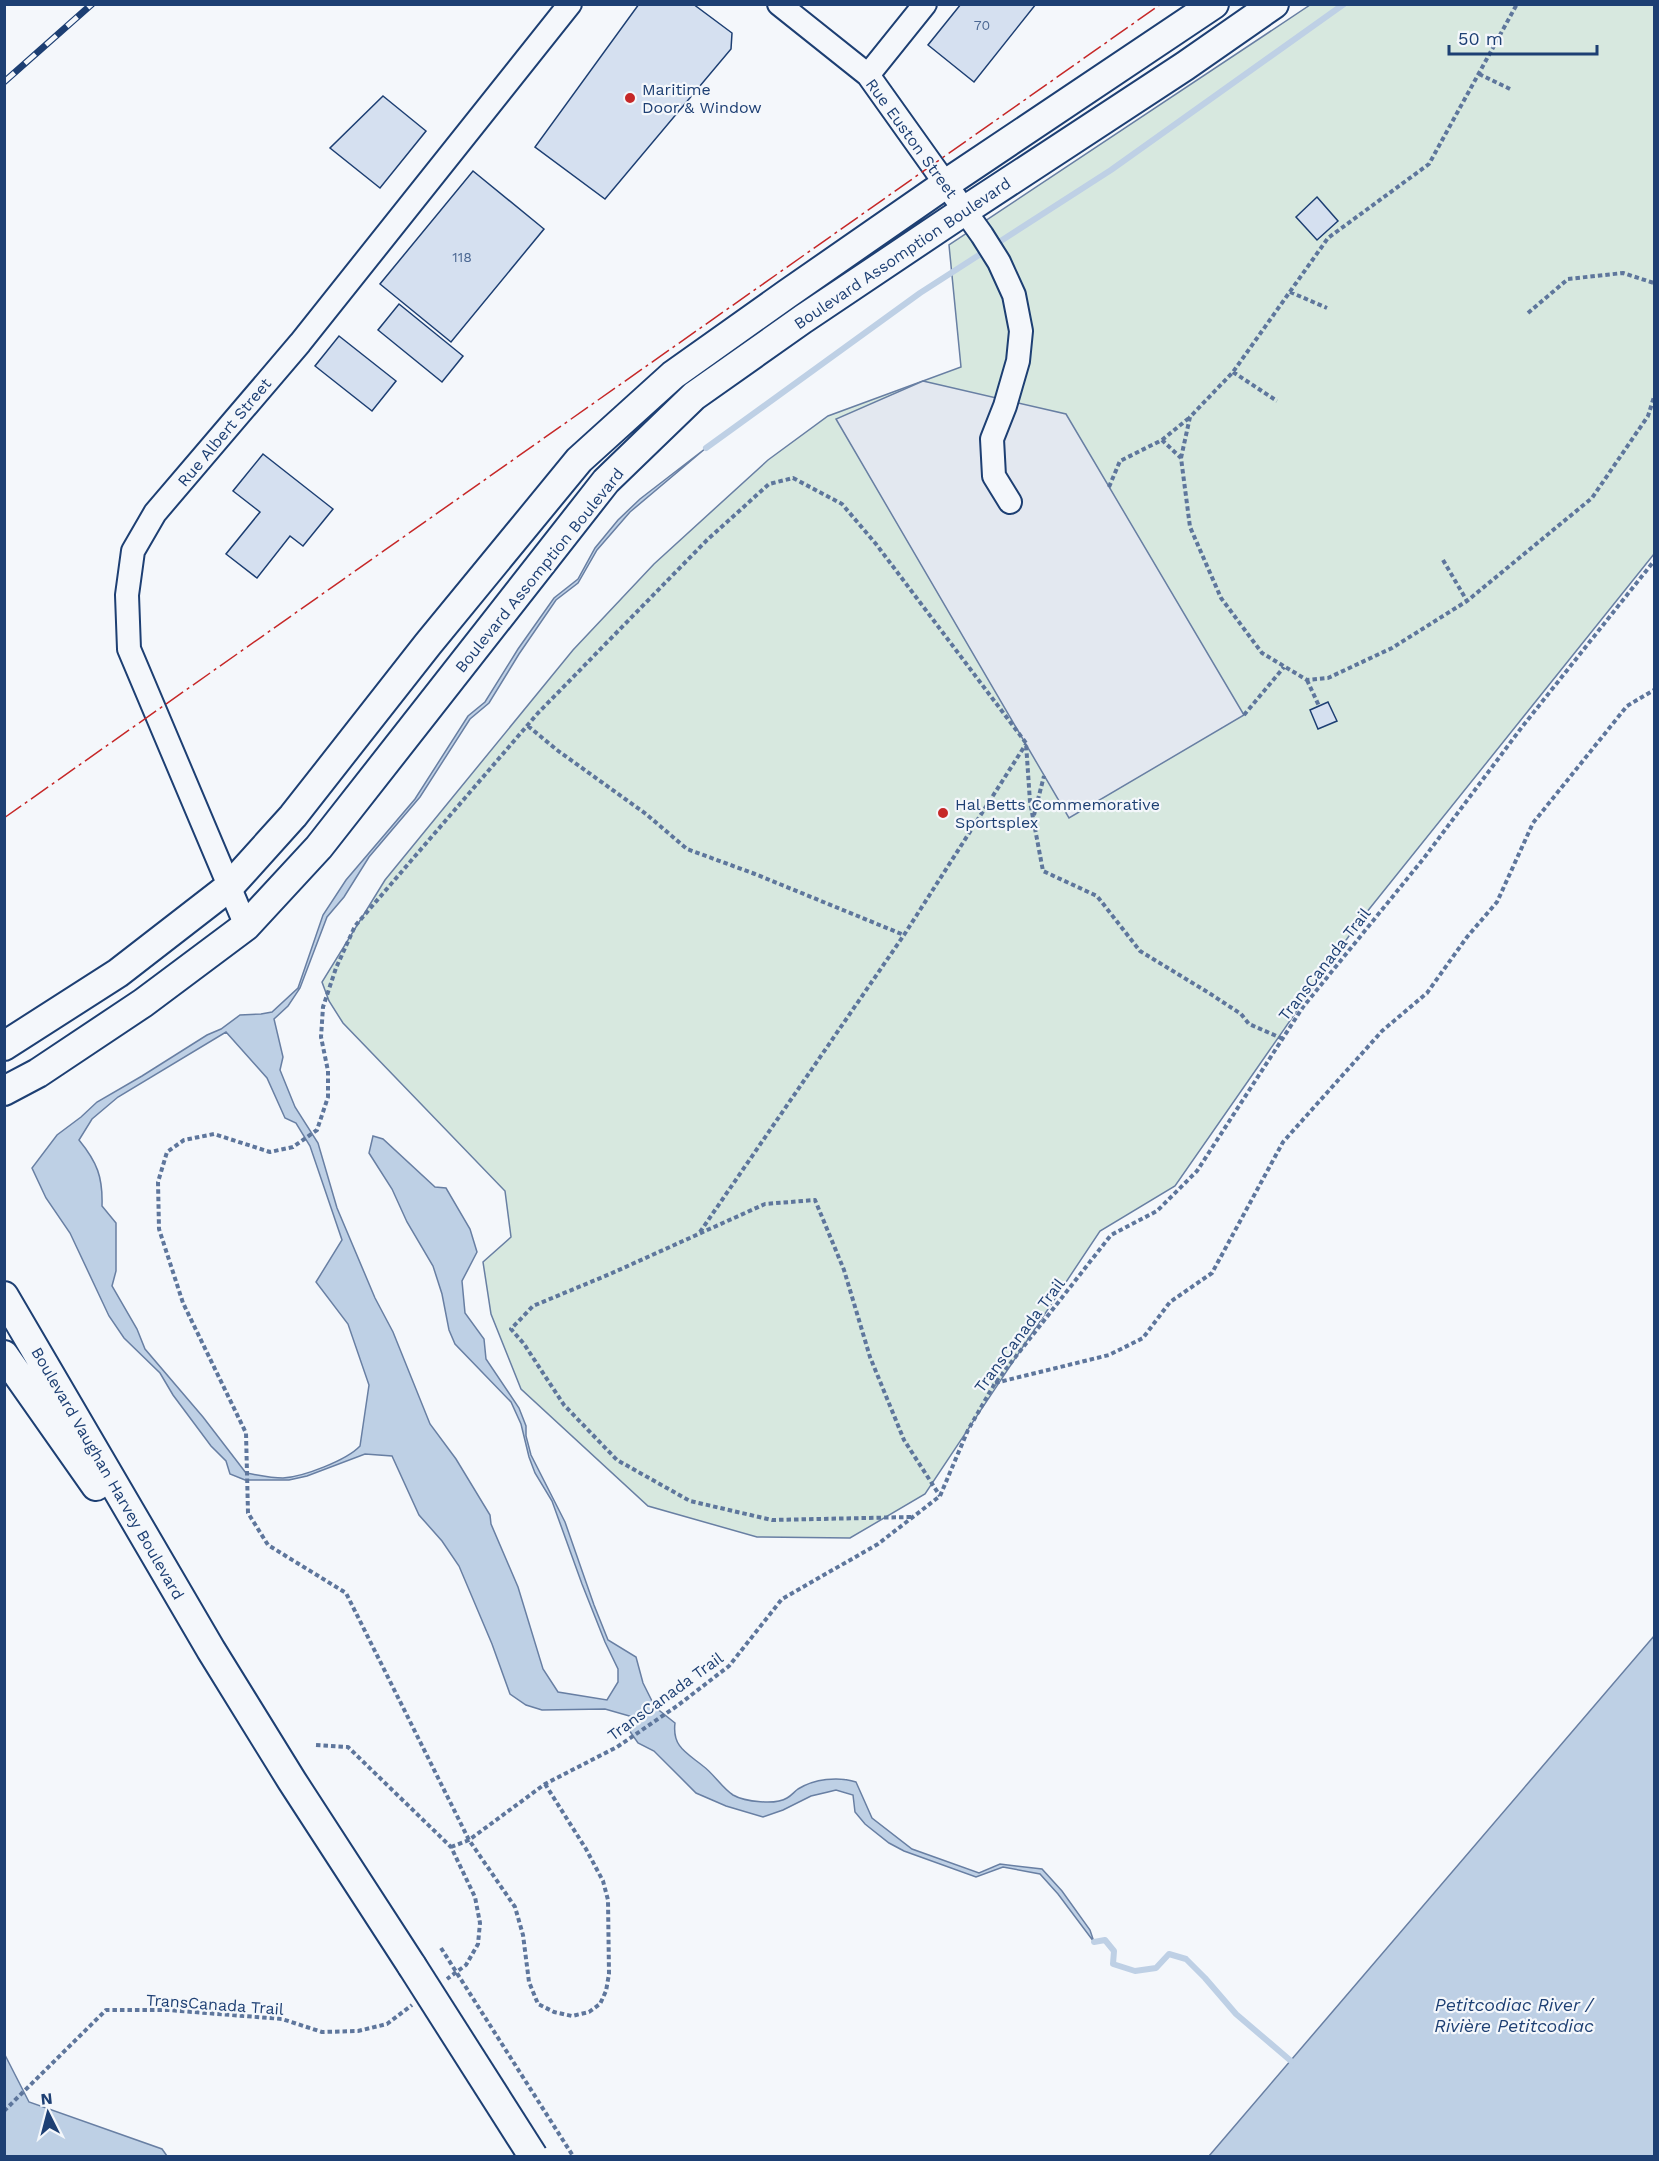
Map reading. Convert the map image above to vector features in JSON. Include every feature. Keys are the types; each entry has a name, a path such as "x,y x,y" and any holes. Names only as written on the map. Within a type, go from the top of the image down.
{"main road":[{"name":"Boulevard Assomption Boulevard","path":"4,1046 118,973 229,886 293,816 428,644 579,460 673,375 947,183 1214,4"},
{"name":"Boulevard Assomption Boulevard","path":"4,1091 38,1073 143,1003 246,926 319,848 606,481 694,396 964,210 1185,66 1274,4"},
{"path":"4,1105 38,1073"},
{"name":"Boulevard Vaughan Harvey Boulevard","path":"4,1296 211,1650 292,1781 533,2157"},
{"name":"Boulevard Vaughan Harvey Boulevard","path":"4,1355 211,1650"}],"street":[{"name":"Rue Albert Street","path":"246,926 129,649 127,595 133,551 155,513 300,343 570,4"},
{"name":"Rue Euston Street","path":"779,4 868,75 947,183 999,262 1014,295 1021,332 1018,361 1005,406 992,439 994,476 1010,502"},
{"path":"868,75 925,4"}],"path":[{"path":"1109,487 1120,461 1162,440 1190,417 1233,372 1328,238 1429,164 1517,4"},
{"path":"1479,74 1510,89"},
{"path":"1324,233 1328,238"},
{"path":"1528,313 1568,279 1623,273 1654,284"},
{"path":"1290,292 1327,308"},
{"path":"1233,372 1277,401"},
{"path":"1190,417 1181,459 1190,527 1221,598 1262,653 1307,680 1329,678 1392,648 1467,601 1592,498 1648,416 1654,398"},
{"path":"1162,440 1181,459"},
{"path":"545,1784 586,1849 603,1881 608,1900 609,1974 606,1991 600,2004 589,2012 572,2016 554,2012 538,2004 529,1982 523,1935 515,1907 468,1840 346,1593 268,1545 248,1513 249,1468 246,1433 183,1303 159,1229 158,1182 167,1152 184,1140 214,1134 270,1152 293,1147 317,1130 328,1097 328,1071 321,1037 323,1007 336,968 355,926 528,726 706,540 769,484 793,478 842,504 876,544 1026,743 1033,818 1043,872 1097,896 1140,951 1209,993 1240,1014 1249,1024 1281,1038"},
{"path":"1443,560 1467,601"},
{"name":"TransCanada Trail","path":"450,1847 468,1840 545,1784 617,1747 677,1706 729,1666 782,1599 878,1544 940,1496 968,1430 995,1383 1111,1235 1157,1211 1197,1171 1303,1006 1424,858 1522,727 1654,561"},
{"path":"1244,715 1284,667"},
{"path":"1307,680 1319,706"},
{"path":"995,1383 1109,1355 1143,1338 1170,1302 1212,1273 1283,1142 1382,1031 1427,993 1467,937 1497,902 1533,823 1627,706 1654,690"},
{"path":"528,726 557,750 646,814 687,849 755,874 904,936"},
{"path":"699,1233 904,936 1026,743"},
{"path":"1033,818 1044,776"},
{"path":"912,1516 772,1520 690,1501 617,1460 564,1405 524,1344 511,1329 533,1306 765,1204 815,1200 844,1270 870,1358 904,1440 940,1496"},
{"path":"316,1745 348,1747 450,1847 475,1897 480,1923 478,1944 466,1965 440,1985"},
{"path":"441,1948 573,2157"},
{"name":"TransCanada Trail","path":"4,2111 106,2010 168,2010 282,2019 322,2032 358,2031 387,2024 413,2004"}],"shaded area":[{"name":"Hal Betts Commemorative Sportsplex","path":"1310,5 1654,5 1654,554 1358,923 1175,1186 1100,1231 925,1494 850,1538 757,1537 648,1506 521,1389 491,1314 483,1262 511,1237 505,1191 343,1023 329,1001 322,982 385,880 573,650 654,564 768,460 828,416 961,367 949,245"},
{"path":"923,381 1066,414 1244,715 1069,818 836,419"}],"water":[{"path":"706,448 630,512 597,550 578,583 556,600 489,703 470,719 420,797 369,857 344,897 327,917 300,988 288,1006 274,1019 283,1057 280,1070 295,1107 318,1143 337,1208 375,1298 393,1332 430,1424 456,1459 490,1515 491,1524 518,1587 543,1669 558,1692 607,1700 618,1682 618,1669 582,1584 552,1501 535,1473 521,1424 511,1402 455,1344 449,1330 442,1294 433,1266 407,1222 392,1189 369,1153 373,1136 383,1139 435,1187 446,1188 470,1229 477,1252 462,1281 465,1313 484,1339 486,1359 519,1408 526,1426 531,1455 565,1522 608,1640 636,1657 643,1683 655,1707 675,1723 676,1738 682,1749 707,1769 729,1792 738,1797 760,1802 776,1801 787,1798 798,1789 811,1783 834,1779 849,1780 856,1782 872,1818 912,1849 979,1873 1000,1864 1042,1869 1062,1891 1090,1930 1094,1942 1040,1874 1003,1867 976,1877 904,1851 889,1843 865,1824 855,1812 853,1795 836,1790 811,1796 763,1817 726,1806 696,1793 654,1751 638,1743 629,1730 633,1717 605,1709 542,1710 526,1705 510,1694 459,1566 442,1541 419,1515 392,1456 365,1454 307,1476 289,1480 245,1480 230,1474 226,1461 211,1446 173,1395 160,1373 124,1338 109,1316 70,1233 46,1198 32,1168 57,1135 97,1102 207,1035 221,1029 240,1015 272,1012 298,988 323,915 346,880 415,799 468,716 485,702 518,649 554,598 578,579 595,548 618,520 640,499","holes":["226,1032 267,1078 285,1118 296,1123 310,1146 342,1240 316,1282 348,1324 369,1385 360,1446 345,1457 324,1467 302,1475 283,1478 246,1473 203,1417 145,1349 137,1329 112,1286 116,1271 116,1223 102,1206 98,1170 79,1140 92,1119 118,1097"]},
{"name":"Petitcodiac River / Rivière Petitcodiac","path":"1654,1636 1654,2156 1209,2156"},
{"path":"5,2055 29,2102 162,2149 167,2156 5,2156"}],"building":[{"name":"Maritime Door & Window","path":"639,4 693,4 732,33 731,49 605,199 535,147"},
{"path":"961,4 1036,4 974,82 928,45"},
{"path":"383,96 426,131 380,188 330,148"},
{"path":"473,171 544,229 451,342 380,284"},
{"path":"1317,197 1338,221 1317,240 1296,217"},
{"path":"399,304 463,356 442,382 378,330"},
{"path":"339,336 396,381 372,411 315,366"},
{"path":"263,454 333,509 303,546 290,536 257,578 226,554 260,512 233,491"},
{"path":"1328,702 1337,721 1318,729 1310,710"}],"waterway":[{"path":"706,448 920,293 1111,170 1344,4"},
{"path":"1094,1942 1105,1940 1114,1951 1113,1964 1135,1971 1156,1968 1169,1954 1186,1959 1236,2014 1291,2061"}],"railway":[{"path":"4,82 92,4"}],"power":[{"path":"4,818 1161,4"}],"place":[{"name":"Maritime Door & Window","path":"630,98"},
{"name":"Hal Betts Commemorative Sportsplex","path":"943,813"}]}
